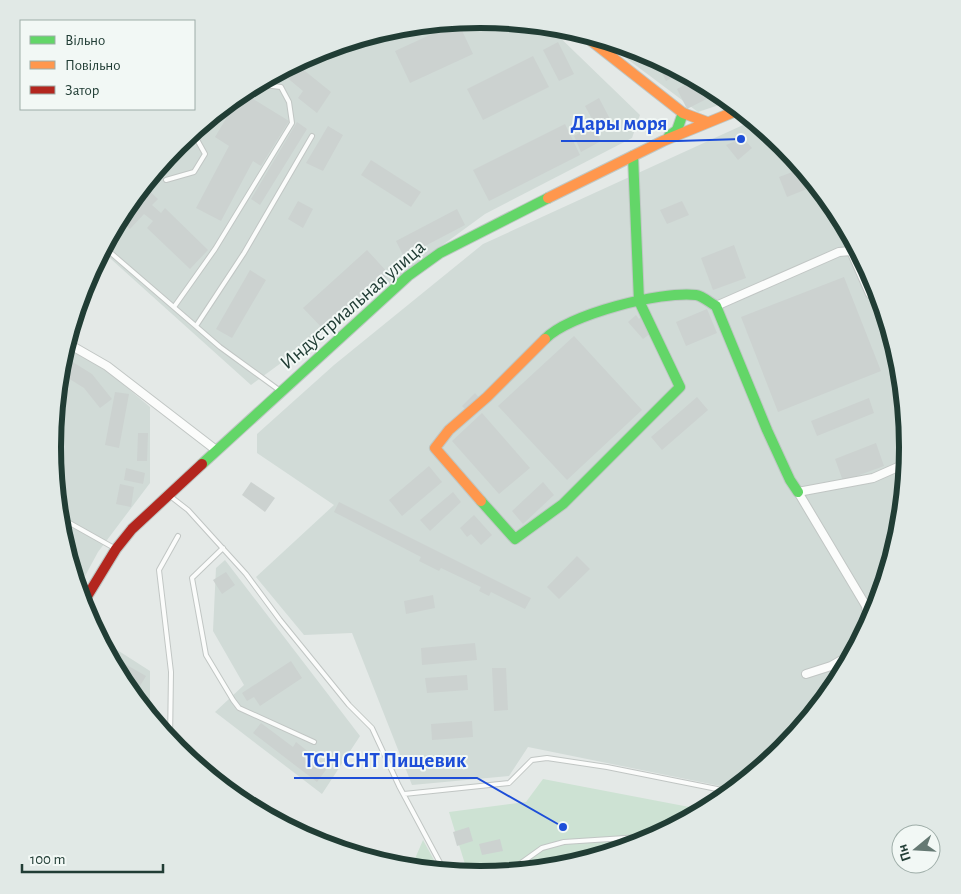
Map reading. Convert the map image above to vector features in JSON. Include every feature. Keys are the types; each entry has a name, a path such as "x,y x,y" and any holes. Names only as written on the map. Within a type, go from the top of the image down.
{"street":[{"path":"595,44 684,113 707,122"},
{"name":"Индустриальная улица","path":"88,594 116,549 132,530 216,450 408,276 440,253 489,226 663,141 733,112"},
{"path":"663,141 677,130 684,113"},
{"path":"633,156 639,301 680,387 563,504 515,539 435,448 449,430 487,397 554,330 618,306 639,301 657,297 698,295 716,306 767,430 790,480 866,606 867,611"},
{"path":"716,306 840,252 851,251 870,294"},
{"path":"73,347 107,366 216,450"},
{"path":"798,492 872,478 899,466"},
{"path":"806,674 832,666 842,660"}],"lane":[{"path":"174,307 215,249 292,123 289,102 281,86 269,85"},
{"path":"196,326 244,253 312,136"},
{"path":"166,180 194,172 205,154 197,139"},
{"path":"109,251 220,347 281,391"},
{"path":"168,495 188,510 246,574 280,620 349,705 372,728 441,865"},
{"path":"68,522 116,549"},
{"path":"170,729 171,672 159,570 178,536"},
{"path":"223,548 192,578 206,655 239,708 314,742"},
{"path":"404,794 509,783 532,760 547,758 722,790"},
{"path":"518,865 542,848 564,842 634,837"}],"shaded area":[{"path":"453,28 508,28 558,35 640,115 632,138 485,214 251,385 107,255 132,214 165,170 204,132 247,98 320,59 372,42 426,31"},
{"path":"616,50 641,59 666,71 722,104 698,112"},
{"path":"747,123 796,170 829,214 857,261 878,312 886,338 892,365 899,420 899,474 892,529 886,556 878,582 857,633 829,680 796,724 777,744 726,787 528,747 509,776 412,785 352,633 304,635 256,577 334,505 257,453 257,434 334,365 483,244"},
{"path":"72,350 105,369 150,407 150,483 98,552 83,581 69,529 62,474 62,420"},
{"path":"225,560 360,736 322,794 215,712 244,685 213,631 216,568"},
{"path":"111,646 150,671 150,705"}],"green space":[{"path":"543,779 694,808 641,835 589,852 535,863 508,866 466,866 449,812 526,802"},
{"path":"423,840 436,864 414,861"}],"building":[{"path":"461,28 473,54 410,83 395,51 442,29"},
{"path":"558,42 574,74 559,81 543,50"},
{"path":"533,56 549,87 483,120 467,89"},
{"path":"301,68 331,92 317,113 298,98 303,91 285,76"},
{"path":"659,68 675,76 666,81"},
{"path":"688,83 711,96 687,109 677,89"},
{"path":"249,97 289,121 261,166 253,161 221,221 196,208 229,146 215,137 232,109"},
{"path":"599,98 611,121 597,128 585,106"},
{"path":"297,122 307,129 260,205 251,199"},
{"path":"565,124 580,155 489,201 473,170"},
{"path":"328,126 343,135 323,171 306,163"},
{"path":"593,126 601,141 581,152 574,136"},
{"path":"743,138 752,148 738,160 726,145"},
{"path":"371,160 421,192 411,207 361,175"},
{"path":"796,170 810,188 787,197 779,177"},
{"path":"149,191 158,199 152,205 161,213 165,208 208,250 190,269 147,228 153,221 144,214 130,229 125,225"},
{"path":"298,201 313,209 303,228 288,219"},
{"path":"682,201 689,215 667,224 660,210"},
{"path":"457,209 465,225 404,257 396,241"},
{"path":"734,245 746,278 713,290 701,258"},
{"path":"367,250 389,274 326,332 303,308"},
{"path":"250,270 266,280 232,338 216,329"},
{"path":"844,277 881,371 778,412 741,317"},
{"path":"707,309 717,333 686,346 676,322"},
{"path":"636,315 647,323 645,325 651,333 643,339 628,322"},
{"path":"574,336 642,410 567,480 498,406"},
{"path":"70,360 92,374 112,399 100,408 84,388 67,377"},
{"path":"115,392 129,394 119,448 105,445"},
{"path":"475,393 481,400 468,412 462,406"},
{"path":"697,397 708,410 662,450 651,437"},
{"path":"869,398 874,413 817,436 811,421"},
{"path":"482,413 530,468 499,494 452,441"},
{"path":"138,433 148,433 147,461 137,461"},
{"path":"876,443 884,466 843,481 835,459"},
{"path":"429,466 442,482 402,516 389,500"},
{"path":"126,468 145,473 143,484 124,480"},
{"path":"251,482 275,498 265,512 242,495"},
{"path":"543,482 554,495 523,524 512,511"},
{"path":"120,484 134,487 131,507 116,504"},
{"path":"453,492 461,502 430,531 420,520"},
{"path":"339,502 531,598 525,609 491,592 489,596 479,591 481,587 441,568 439,571 419,561 421,557 334,512"},
{"path":"474,515 492,535 481,545 471,534 467,537 460,528"},
{"path":"73,546 78,549 75,554"},
{"path":"577,556 590,569 559,599 547,587"},
{"path":"226,572 235,585 222,594 213,580"},
{"path":"433,595 435,608 406,614 404,601"},
{"path":"475,643 477,660 422,665 421,648"},
{"path":"120,661 146,676 140,686 134,683"},
{"path":"291,661 302,678 260,706 254,697 247,701 242,693"},
{"path":"492,668 506,668 508,710 494,711"},
{"path":"467,675 468,690 427,693 425,678"},
{"path":"472,721 473,737 432,740 431,724"},
{"path":"261,723 293,747 296,742 328,767 317,782 253,733"},
{"path":"469,827 473,841 457,846 453,832"},
{"path":"500,839 503,851 482,855 479,844"}],"traffic: fast":[{"path":"669,136 677,130 683,113"},
{"path":"481,501 515,539 563,504 680,387 639,301 633,156"},
{"path":"202,464 408,276 440,253 548,198"},
{"path":"545,339 574,321 616,306 680,295 696,295 704,298 716,306 767,430 790,480 798,492"}],"traffic: slow":[{"path":"595,44 683,113 707,122"},
{"path":"548,198 663,141 733,112"},
{"path":"481,501 435,448 449,430 487,397 545,339"}],"traffic: jam":[{"path":"88,595 116,549 132,529 202,464"}],"place":[{"name":"Дары моря","path":"741,139"},
{"name":"ТСН СНТ Пищевик","path":"563,827"}]}
